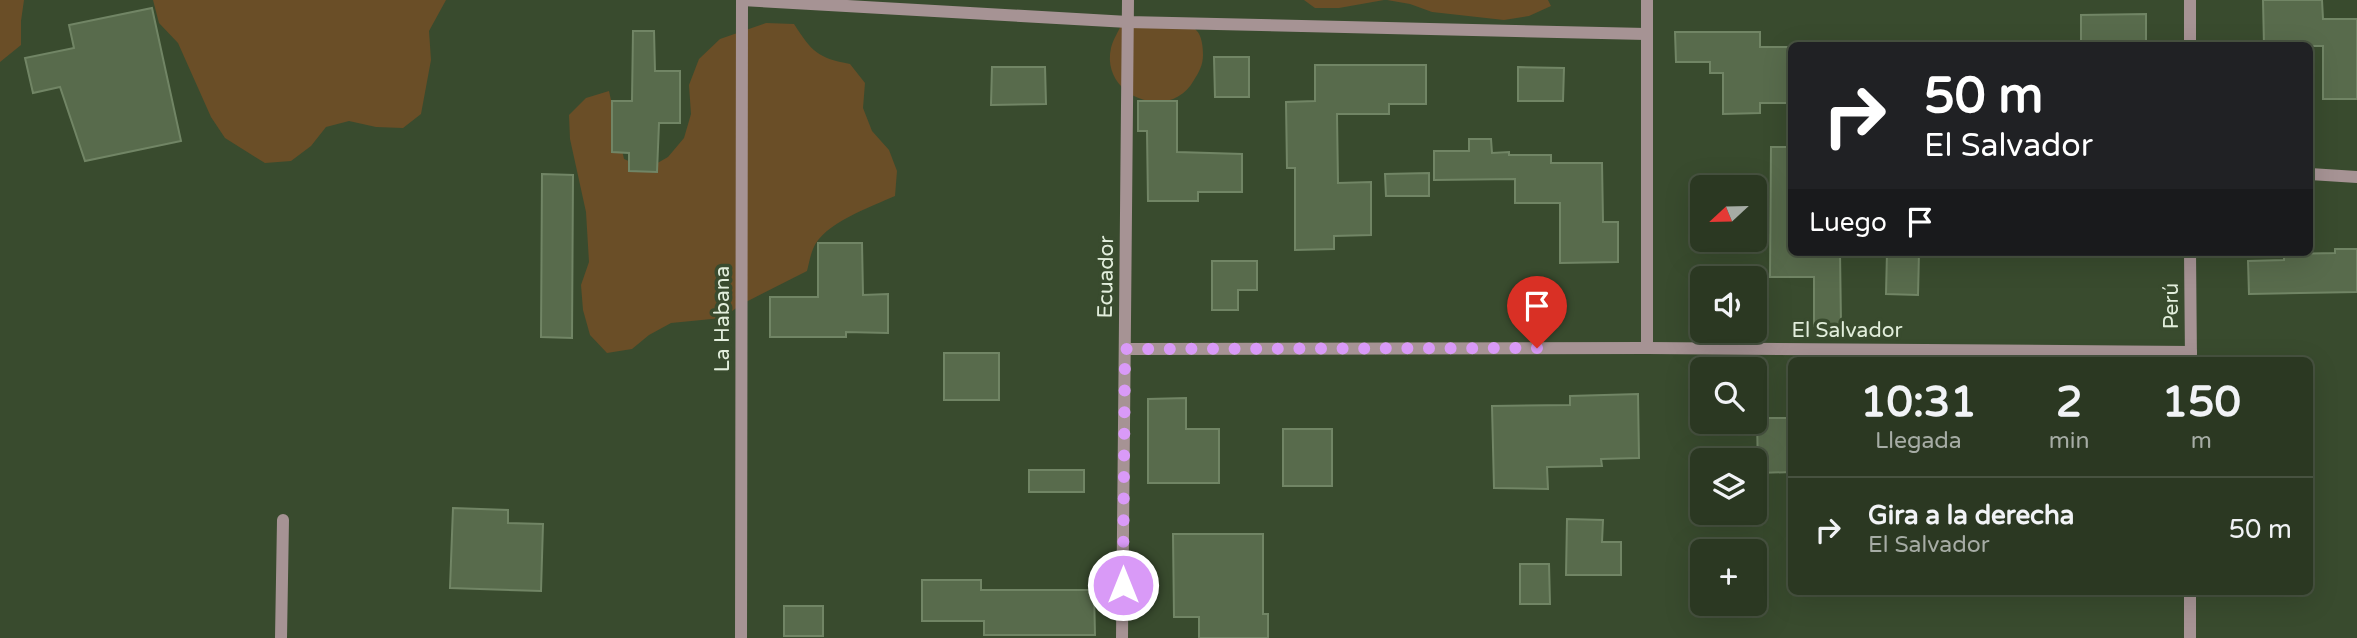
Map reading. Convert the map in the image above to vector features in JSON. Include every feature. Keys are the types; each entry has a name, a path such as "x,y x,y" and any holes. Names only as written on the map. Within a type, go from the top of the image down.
{"street":[{"path":"742,0 1128,22 1646,34"},
{"name":"La Habana","path":"741,638 742,0"},
{"name":"Ecuador","path":"1122,638 1128,0"},
{"path":"1647,0 1647,348"},
{"path":"2190,0 2190,42"},
{"path":"2313,174 2357,177"},
{"name":"Perú","path":"2190,256 2191,356"},
{"name":"El Salvador","path":"1125,349 1647,348 2191,356"},
{"path":"281,638 283,520"},
{"path":"2190,595 2190,638"}],"shaded area":[{"path":"0,0 24,0 21,45 0,62"},
{"path":"153,0 446,0 429,31 431,60 421,114 403,128 376,127 349,121 326,127 311,146 291,161 265,163 225,138 211,117 178,43 159,23"},
{"path":"1304,0 1384,0 1339,8 1315,8"},
{"path":"1387,0 1548,0 1551,6 1529,16 1504,20 1432,12"},
{"path":"766,23 794,24 817,52 830,59 850,64 865,83 863,108 872,131 889,150 897,171 895,196 861,211 827,231 812,252 807,271 742,304 722,318 671,323 649,335 632,349 607,353 590,335 583,310 581,285 589,262 586,212 570,139 569,115 586,98 609,91 624,159 647,169 668,157 684,138 691,114 689,85 699,59 720,39"},
{"path":"1122,23 1182,24 1198,32 1202,45 1202,62 1196,77 1183,93 1170,100 1155,102 1140,99 1126,91 1116,80 1110,65 1111,48"}],"building":[{"path":"2263,0 2322,0 2323,19 2357,19 2357,99 2323,99 2323,46 2313,46 2313,42 2264,42"},
{"path":"152,8 181,141 85,161 60,87 33,93 25,58 74,48 69,25"},
{"path":"2146,14 2146,42 2081,42 2081,15"},
{"path":"633,31 654,31 655,71 680,71 680,123 659,123 657,172 629,171 629,153 612,152 612,101 632,101"},
{"path":"1675,32 1760,32 1760,47 1788,47 1788,103 1760,103 1760,113 1723,114 1723,73 1710,73 1710,62 1676,62"},
{"path":"1214,57 1249,57 1249,97 1215,97"},
{"path":"1315,65 1426,65 1426,104 1389,104 1389,114 1337,114 1338,183 1371,182 1371,235 1334,236 1334,249 1295,250 1295,168 1287,168 1286,102 1315,101"},
{"path":"992,67 1045,67 1046,104 991,105"},
{"path":"1518,67 1564,68 1563,101 1518,101"},
{"path":"1138,101 1177,101 1177,152 1242,154 1242,192 1198,192 1198,201 1148,201 1147,131 1138,131"},
{"path":"1469,139 1491,139 1492,153 1551,155 1551,163 1602,163 1603,222 1618,222 1618,262 1560,263 1560,203 1515,203 1515,179 1434,180 1434,151 1469,151"},
{"path":"1771,147 1788,147 1788,256 1840,256 1841,325 1814,326 1814,277 1770,277"},
{"path":"1429,173 1429,196 1386,196 1385,174"},
{"path":"542,174 573,175 572,338 541,337"},
{"path":"818,243 862,243 863,295 888,294 888,333 846,332 846,337 770,337 770,297 818,297"},
{"path":"2335,249 2357,249 2357,292 2249,294 2248,261 2284,260 2284,256 2335,253"},
{"path":"1887,256 1919,256 1918,295 1886,294"},
{"path":"1212,261 1257,261 1257,290 1238,290 1238,310 1212,310"},
{"path":"944,353 999,353 999,400 944,400"},
{"path":"1638,394 1639,458 1601,459 1602,466 1547,467 1548,489 1494,488 1492,406 1570,405 1570,396"},
{"path":"1186,398 1186,429 1219,429 1219,483 1148,483 1148,399"},
{"path":"1767,418 1788,418 1788,472 1767,473 1767,448 1758,448 1757,434 1767,434"},
{"path":"1283,429 1332,429 1332,486 1283,486"},
{"path":"1029,470 1084,470 1084,492 1029,492"},
{"path":"453,508 508,510 508,523 543,524 541,591 450,588"},
{"path":"1567,519 1603,520 1602,542 1621,542 1621,575 1566,575"},
{"path":"1173,534 1263,534 1263,614 1268,614 1268,638 1199,638 1199,617 1174,617"},
{"path":"1520,564 1549,564 1550,604 1520,604"},
{"path":"922,580 981,580 981,590 1094,590 1095,635 984,635 984,621 922,621"},
{"path":"784,606 823,606 823,636 784,636"}],"route":[{"path":"1123,585 1125,349 1537,348"}]}
